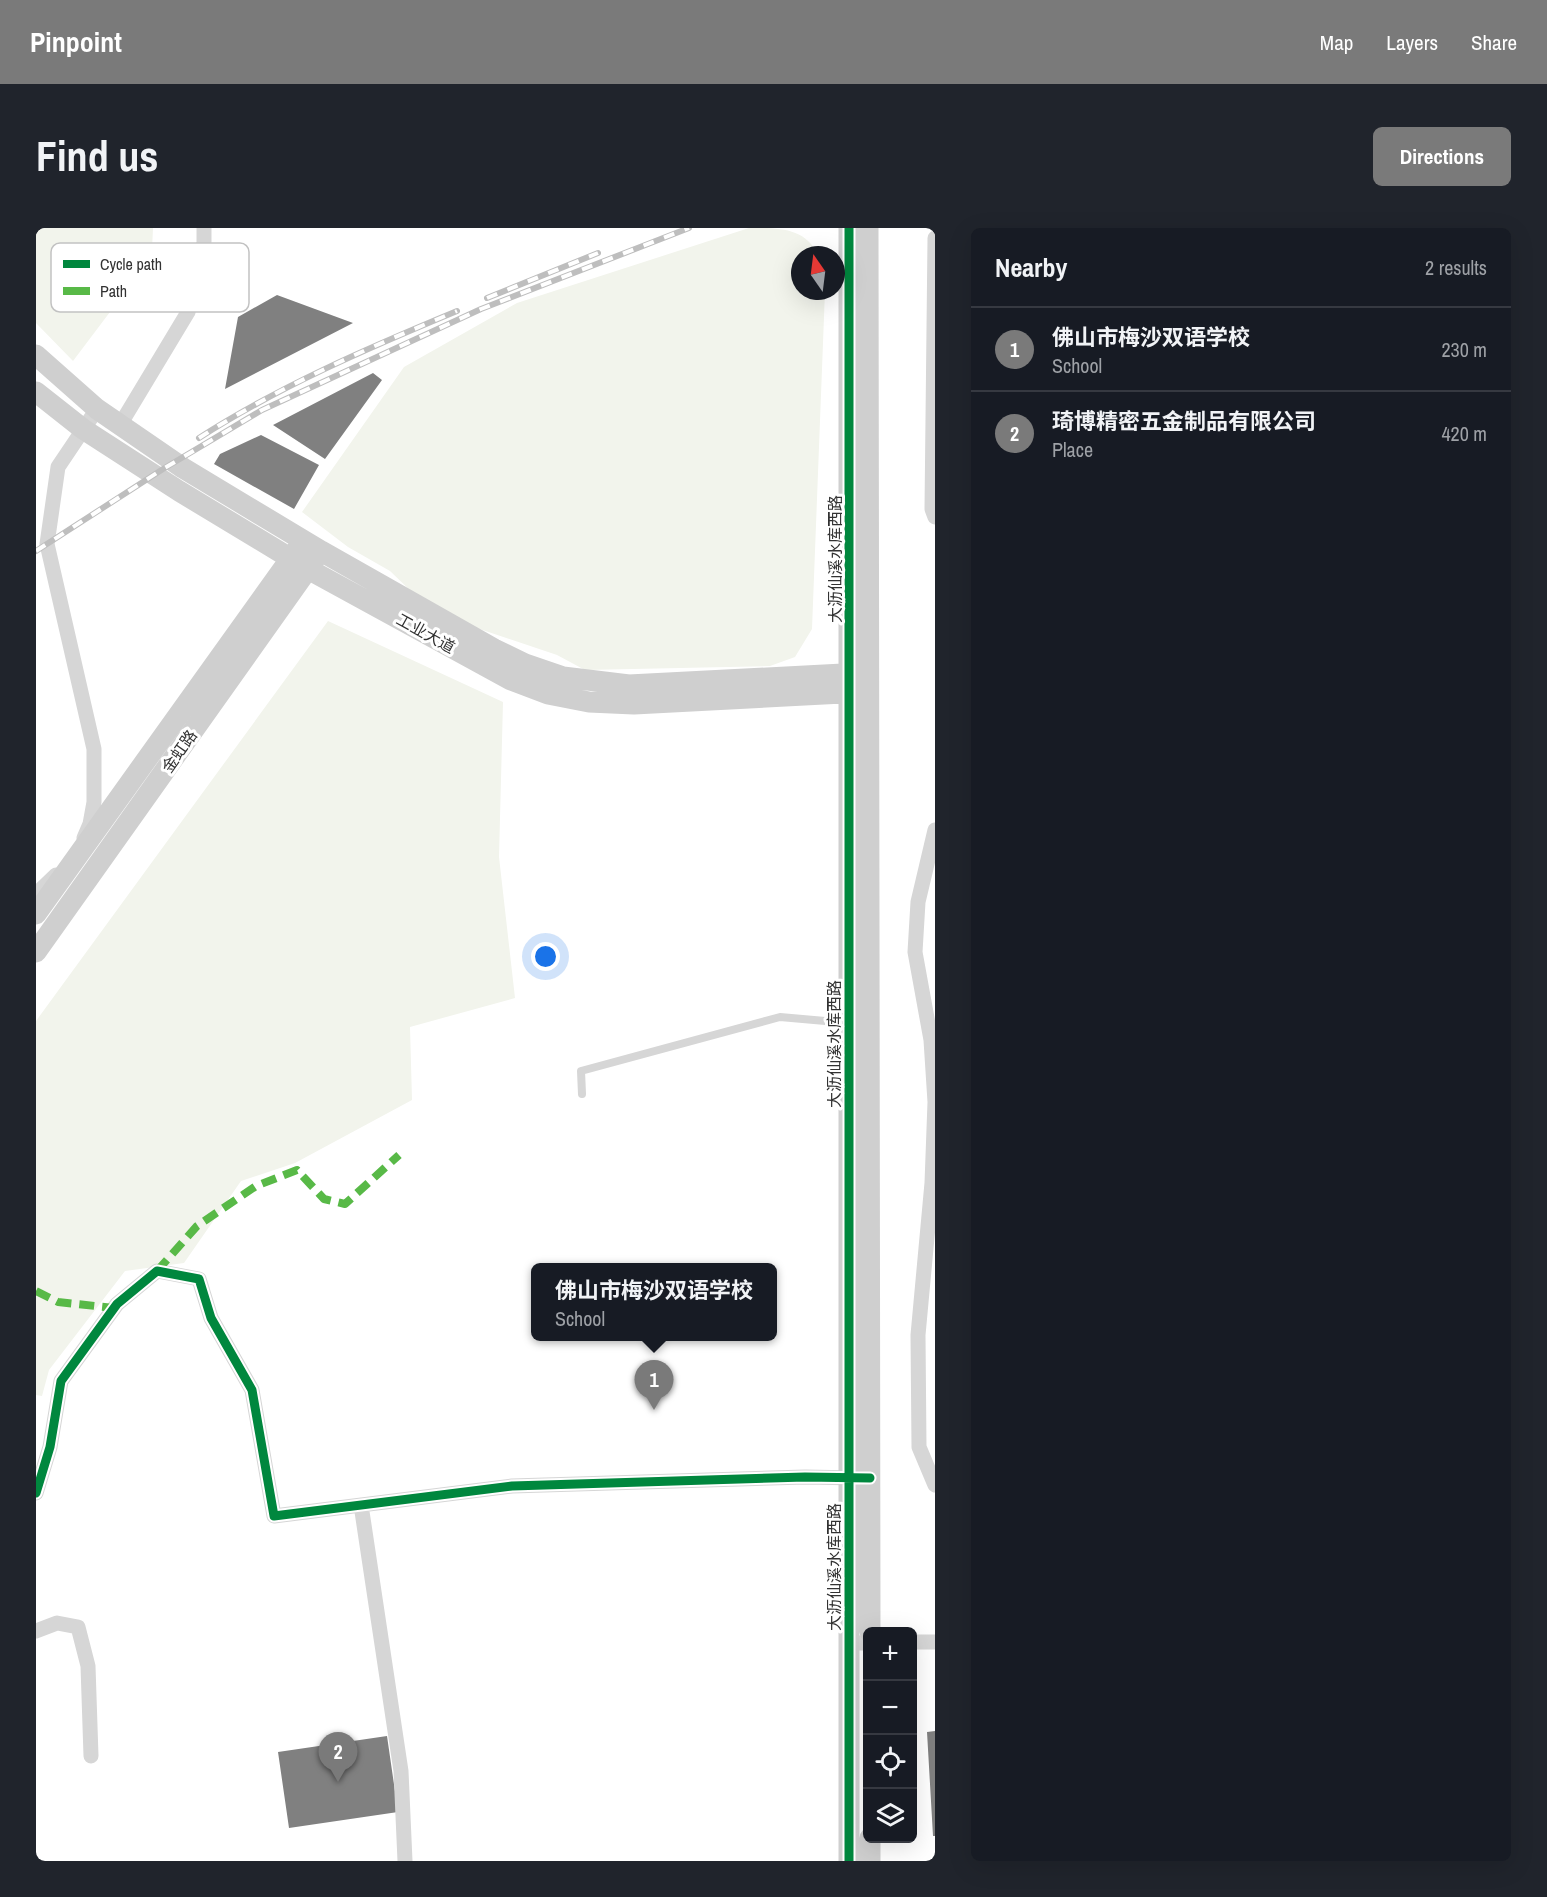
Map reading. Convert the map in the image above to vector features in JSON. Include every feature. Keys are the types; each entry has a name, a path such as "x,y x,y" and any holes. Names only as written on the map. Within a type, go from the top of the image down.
{"street":[{"path":"204,228 204,243"},
{"name":"大沥仙溪水库西路","path":"849,1861 858,1643 859,1478 860,683 853,230"},
{"path":"935,238 932,509 935,517"},
{"path":"36,355 97,409 120,425 188,312"},
{"name":"工业大道","path":"36,392 83,429 179,491 299,563 511,680 548,694 589,702 634,704 860,683"},
{"path":"36,894 75,859 90,824 94,802 94,749 47,544 58,467 97,409"},
{"name":"工业大道","path":"120,425 183,468 312,545 494,649 525,664 563,676 629,685 860,683"},
{"name":"金虹路","path":"36,914 312,545"},
{"name":"金虹路","path":"36,952 299,563"},
{"path":"935,830 918,902 915,952 931,1040 935,1102 932,1182 918,1335 919,1447 935,1485"},
{"path":"36,1493 50,1447 61,1381 117,1304 157,1271 199,1280 211,1318 252,1390 274,1516 512,1486 859,1478 870,1627"},
{"path":"361,1505 401,1771 405,1861"},
{"path":"36,1631 57,1623 78,1627 88,1666 91,1756"},
{"path":"917,1642 935,1642"},
{"path":"870,1843 870,1861"}],"lane":[{"path":"582,1094 580,1071 780,1017 860,1023"}],"shaded area":[{"path":"36,228 153,228 152,243 51,243 51,312 110,312 73,361 36,323"},
{"path":"749,228 791,231 806,239 813,246 791,246 791,300 825,300 812,629 795,657 770,666 585,670 557,655 456,621 418,598 390,571 348,547 302,512 404,367 517,303"},
{"path":"328,621 503,702 499,857 515,998 410,1027 412,1100 295,1163 241,1181 184,1263 125,1271 49,1370 42,1396 36,1395 36,1021"}],"building":[{"path":"277,295 353,323 225,389 238,317"},
{"path":"373,373 382,380 325,459 273,425"},
{"path":"261,435 319,465 294,509 214,464 220,454"},
{"path":"935,1731 935,1836 933,1836 927,1732"},
{"path":"387,1736 398,1812 289,1828 278,1752"}],"railway":[{"path":"36,551 163,469 262,410 481,309 689,228"},
{"path":"487,298 598,253"},
{"path":"199,438 293,385 457,311"}],"marked path":[{"path":"157,1271 197,1226 256,1186 297,1170 324,1199 345,1204 399,1155"},
{"path":"36,1291 58,1302 114,1308"}],"cycle path":[{"path":"849,228 849,1861"},
{"path":"36,1493 50,1447 61,1381 117,1304 157,1271 199,1279 211,1318 252,1390 274,1516 512,1486 805,1477 870,1478"}],"place":[{"name":"佛山市梅沙双语学校","path":"654,1410"},
{"name":"琦博精密五金制品有限公司","path":"338,1782"}]}
